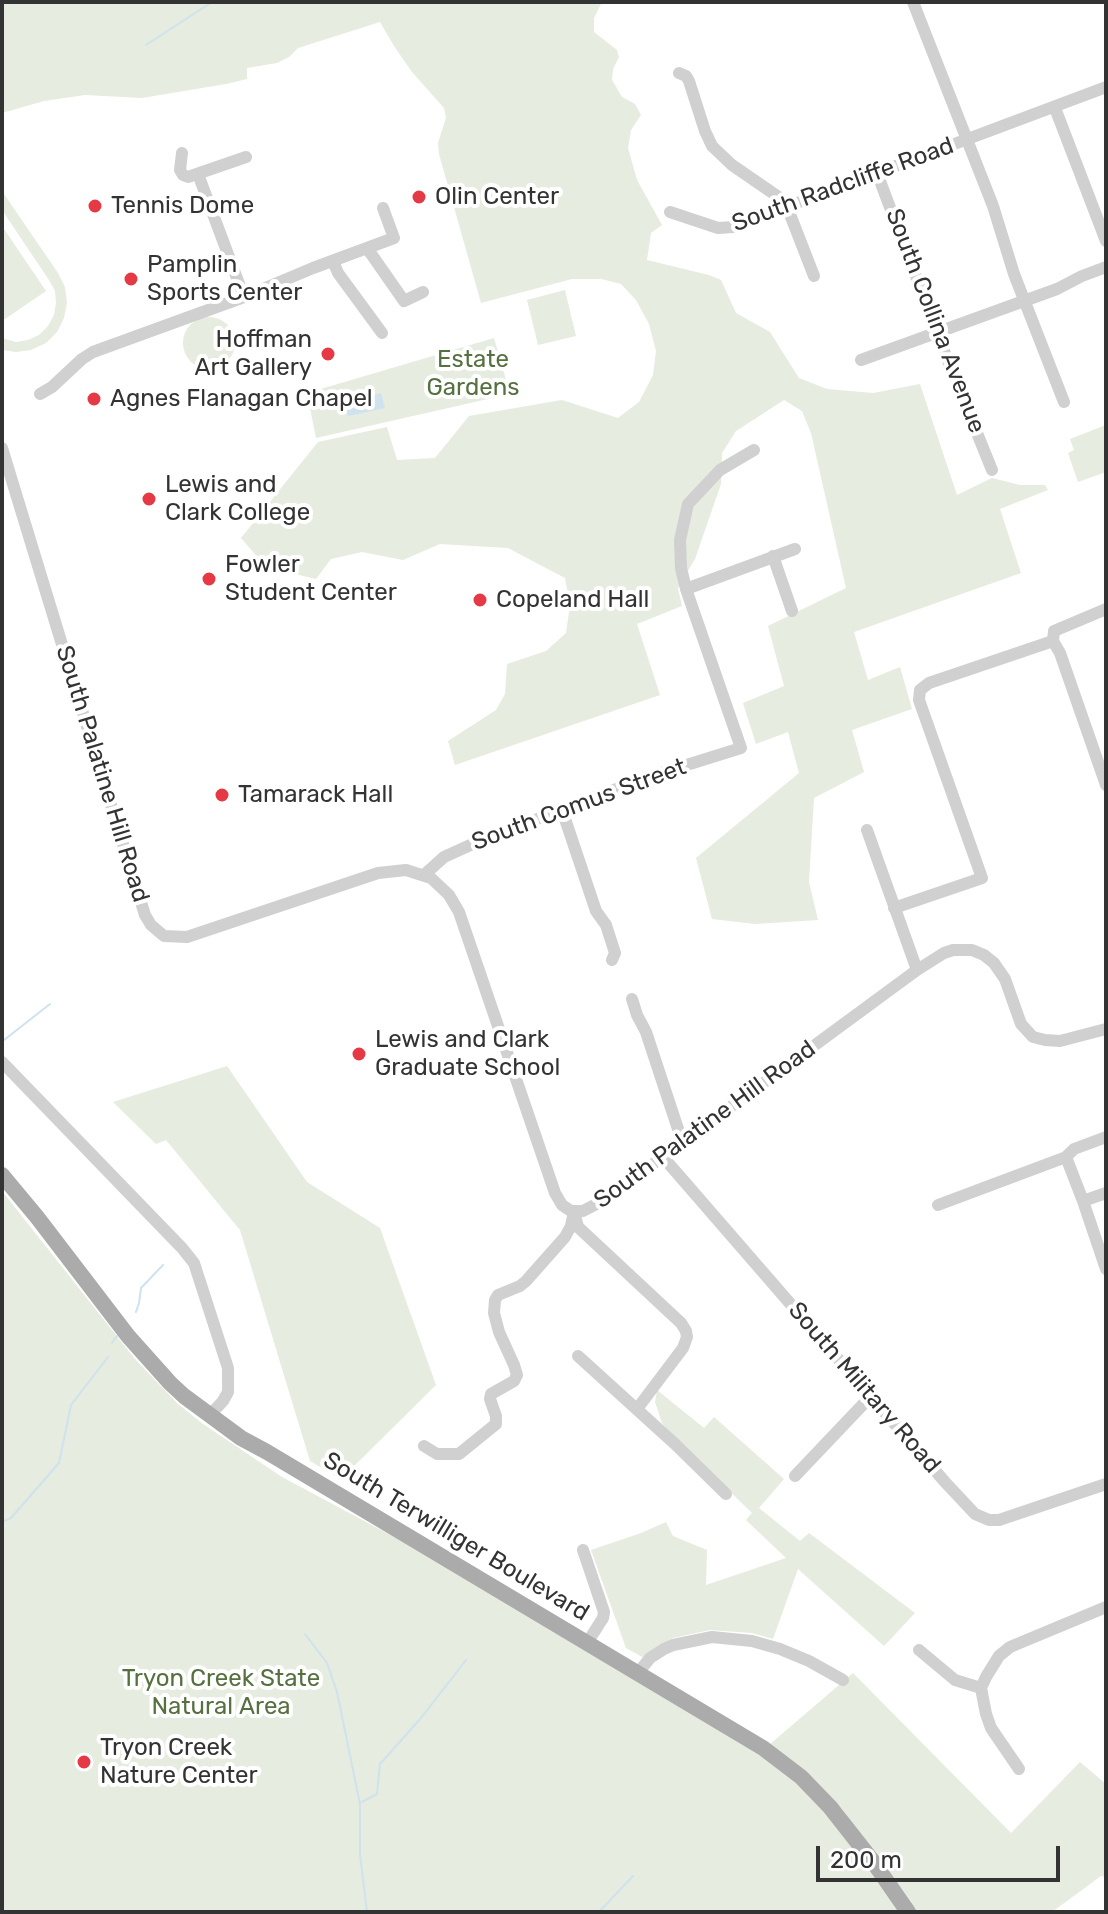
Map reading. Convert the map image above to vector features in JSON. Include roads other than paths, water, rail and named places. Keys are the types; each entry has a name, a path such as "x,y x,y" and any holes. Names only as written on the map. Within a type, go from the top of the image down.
{"main road":[{"name":"South Terwilliger Boulevard","path":"2,1175 143,1354 170,1383 209,1416 241,1438 748,1738 801,1777 820,1796 853,1835 908,1912"}],"street":[{"name":"South Radcliffe Road","path":"670,212 729,229 966,140 913,2"},
{"path":"679,73 689,81 712,146 732,165 780,198 787,207 814,276"},
{"path":"1064,402 966,140 1106,87"},
{"path":"1055,108 1106,241"},
{"path":"182,153 181,173 188,177 246,157"},
{"name":"South Collina Avenue","path":"877,173 992,470"},
{"path":"198,174 244,297"},
{"path":"40,394 93,352 394,238 383,208"},
{"path":"367,248 404,301 423,292"},
{"path":"333,261 338,273 382,333"},
{"path":"861,360 1057,289 1106,267"},
{"name":"South Palatine Hill Road","path":"2,448 8,491 148,921 157,931 169,937 187,937 378,873 413,871 436,882 449,895 459,912 555,1193 565,1207 574,1212 595,1206 944,953 972,950 990,959 1005,979 1021,1024 1033,1037 1060,1041 1106,1029"},
{"path":"754,450 720,470 688,504 680,540 681,568 686,589 795,549"},
{"path":"773,556 792,611"},
{"name":"South Comus Street","path":"424,875 449,853 645,778 741,748 686,589"},
{"path":"1106,609 1054,631 1053,641 1060,653 1106,785"},
{"path":"894,908 982,878 919,700 920,690 929,683 1053,641"},
{"path":"562,810 596,911 607,927 615,953 612,960"},
{"path":"867,830 917,970"},
{"path":"632,999 684,1141"},
{"path":"2,1062 194,1263 228,1368 228,1392 209,1416"},
{"path":"938,1205 1066,1157 1074,1149 1106,1137"},
{"name":"South Military Road","path":"663,1157 976,1514 985,1519 999,1520 1106,1484"},
{"path":"1066,1157 1106,1269"},
{"path":"1083,1201 1106,1193"},
{"path":"574,1212 578,1227 681,1323 687,1334 683,1348 637,1409"},
{"path":"424,1446 437,1454 455,1455 496,1424 491,1394 514,1381 517,1375 499,1332 494,1313 495,1300 498,1295 520,1286 535,1271 565,1237 574,1212"},
{"path":"578,1356 726,1494"},
{"path":"795,1476 871,1396"},
{"path":"583,1550 604,1612 587,1643"},
{"path":"1019,1769 991,1728 981,1688 986,1677 999,1656 1010,1647 1106,1607"},
{"path":"638,1673 650,1658 664,1649 712,1637 752,1641 780,1649 843,1680"},
{"path":"919,1650 955,1680 981,1688"}],"water":[{"path":"381,393 385,408 348,416 345,403"}],"waterway":[{"path":"146,45 212,2"},
{"path":"4,1040 50,1004"},
{"path":"136,1312 141,1288 163,1265"},
{"path":"112,1343 117,1336"},
{"path":"2,1522 11,1518 59,1463 71,1405 108,1357"},
{"path":"305,1634 327,1663 337,1692 360,1804 360,1855 367,1912"},
{"path":"362,1802 377,1794 380,1764 466,1660"},
{"path":"599,1912 633,1876"}],"place":[{"name":"Olin Center","path":"419,197"},
{"name":"Tennis Dome","path":"95,206"},
{"name":"Pamplin Sports Center","path":"131,279"},
{"name":"Hoffman Art Gallery","path":"328,354"},
{"name":"Agnes Flanagan Chapel","path":"94,399"},
{"name":"Lewis and Clark College","path":"149,499"},
{"name":"Fowler Student Center","path":"209,579"},
{"name":"Copeland Hall","path":"480,600"},
{"name":"Tamarack Hall","path":"222,795"},
{"name":"Lewis and Clark Graduate School","path":"359,1054"},
{"name":"Tryon Creek Nature Center","path":"84,1762"}],"park label":[{"name":"Estate Gardens","path":"473,374"},
{"name":"Tryon Creek State Natural Area","path":"221,1693"}]}
